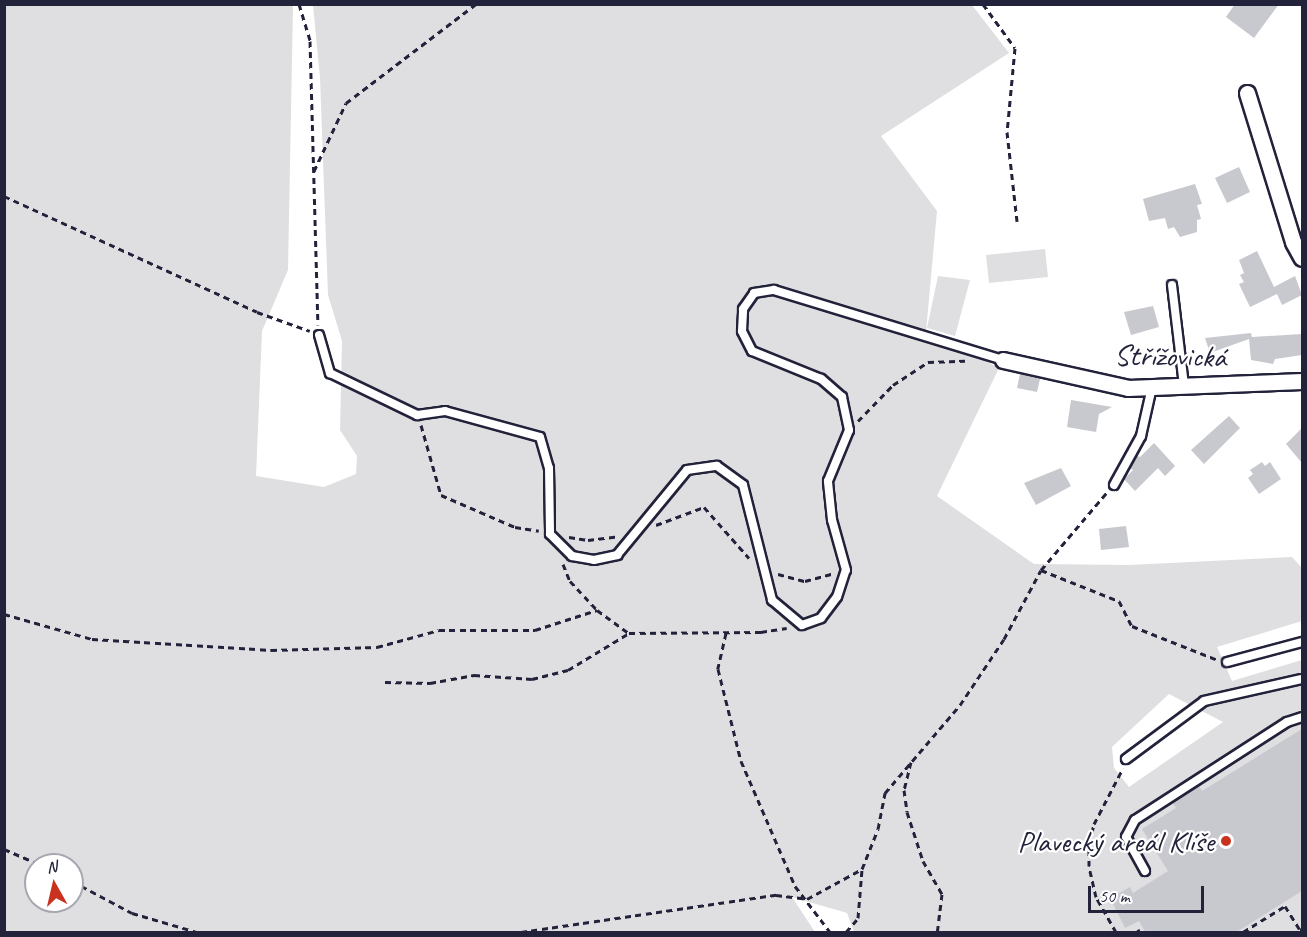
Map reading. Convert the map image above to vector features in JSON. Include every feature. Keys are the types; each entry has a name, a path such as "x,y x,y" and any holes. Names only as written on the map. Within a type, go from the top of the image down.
{"street":[{"path":"1247,93 1293,242 1302,258"},
{"name":"Střížovická","path":"1003,360 1128,388 1302,381"}],"lane":[{"path":"1172,285 1184,386"},
{"path":"318,335 330,373 417,415 445,411 540,437 549,468 550,534 572,556 594,560 617,555 687,470 717,466 743,485 772,600 802,625 821,618 837,597 846,570 832,520 828,481 849,430 842,397 821,379 752,351 742,331 743,309 754,293 774,290 1003,360"},
{"path":"1114,485 1141,436 1152,387"},
{"path":"1227,662 1302,642"},
{"path":"1126,759 1204,701 1302,679"},
{"path":"1145,871 1126,837 1135,820 1287,722 1302,717"}],"path":[{"path":"4,196 257,312 318,335 310,41 299,4"},
{"path":"314,172 346,103 476,4"},
{"path":"983,4 1014,48 1007,132 1017,221"},
{"path":"849,430 893,385 928,362 970,361"},
{"path":"417,415 441,495 515,526 588,540 635,534 704,507 732,542 763,570 806,581 846,570"},
{"path":"846,933 858,918 862,869 878,829 885,793 960,705 1004,639 1041,570 1114,485"},
{"path":"550,534 570,581 597,610 629,633"},
{"path":"1041,570 1119,601 1132,626 1201,656 1227,662"},
{"path":"4,614 92,639 271,650 377,646 439,630 535,630 597,610"},
{"path":"385,682 430,683 474,675 532,679 568,670 629,633 761,632 802,625"},
{"path":"726,633 718,669 741,761 795,886 807,899 830,933"},
{"path":"1116,933 1096,897 1089,866 1089,843 1094,824 1121,777 1126,759"},
{"path":"911,760 904,790 913,835 942,894 937,933"},
{"path":"4,849 24,858"},
{"path":"521,933 776,895 807,899 862,869"},
{"path":"84,887 132,913 197,933"},
{"path":"1243,933 1285,906 1300,931"}],"shaded area":[{"path":"5,5 293,5 288,270 262,331 256,476 324,487 356,474 357,456 340,430 342,341 328,295 320,78 313,5 972,5 1009,53 881,136 937,211 926,332 999,368 937,496 1034,564 1129,565 1292,557 1302,568 1302,621 1217,647 1232,681 1302,660 1302,932 854,932 847,913 792,897 815,932 5,932","holes":["1169,694 1223,722 1129,787 1114,768 1112,747"]},
{"path":"1045,249 1048,277 989,283 986,255"},
{"path":"938,276 970,280 955,336 927,328"}],"building":[{"path":"1235,4 1279,4 1254,38 1226,17"},
{"path":"1239,167 1250,192 1227,203 1215,178"},
{"path":"1195,184 1202,204 1197,205 1201,219 1197,220 1197,232 1180,237 1174,227 1168,229 1165,218 1149,221 1143,199"},
{"path":"1257,251 1274,287 1295,276 1302,295 1282,305 1277,294 1250,307 1239,284 1244,282 1240,275 1244,273 1239,260"},
{"path":"1153,306 1159,327 1131,335 1124,312"},
{"path":"1251,333 1252,337 1302,334 1302,355 1275,359 1273,364 1251,360 1249,339 1210,353 1205,338"},
{"path":"1020,374 1040,379 1037,392 1017,388"},
{"path":"1071,400 1112,407 1099,414 1096,432 1067,427"},
{"path":"1229,416 1240,428 1204,464 1191,450"},
{"path":"1302,428 1302,463 1286,444"},
{"path":"1154,443 1175,466 1165,476 1158,468 1135,491 1124,479 1133,470 1130,468 1137,456 1140,457"},
{"path":"1262,462 1265,466 1270,462 1281,479 1259,494 1248,478 1253,474 1250,470"},
{"path":"1061,468 1071,486 1036,505 1024,483"},
{"path":"1126,526 1129,547 1101,550 1099,529"},
{"name":"Plavecký areál Klíše","path":"1302,729 1302,891 1235,933 1146,933 1139,921 1125,928 1110,898 1130,887 1133,893 1168,871 1142,829 1176,808 1173,803 1199,786 1202,791"}],"place":[{"name":"Plavecký areál Klíše","path":"1226,841"}]}
